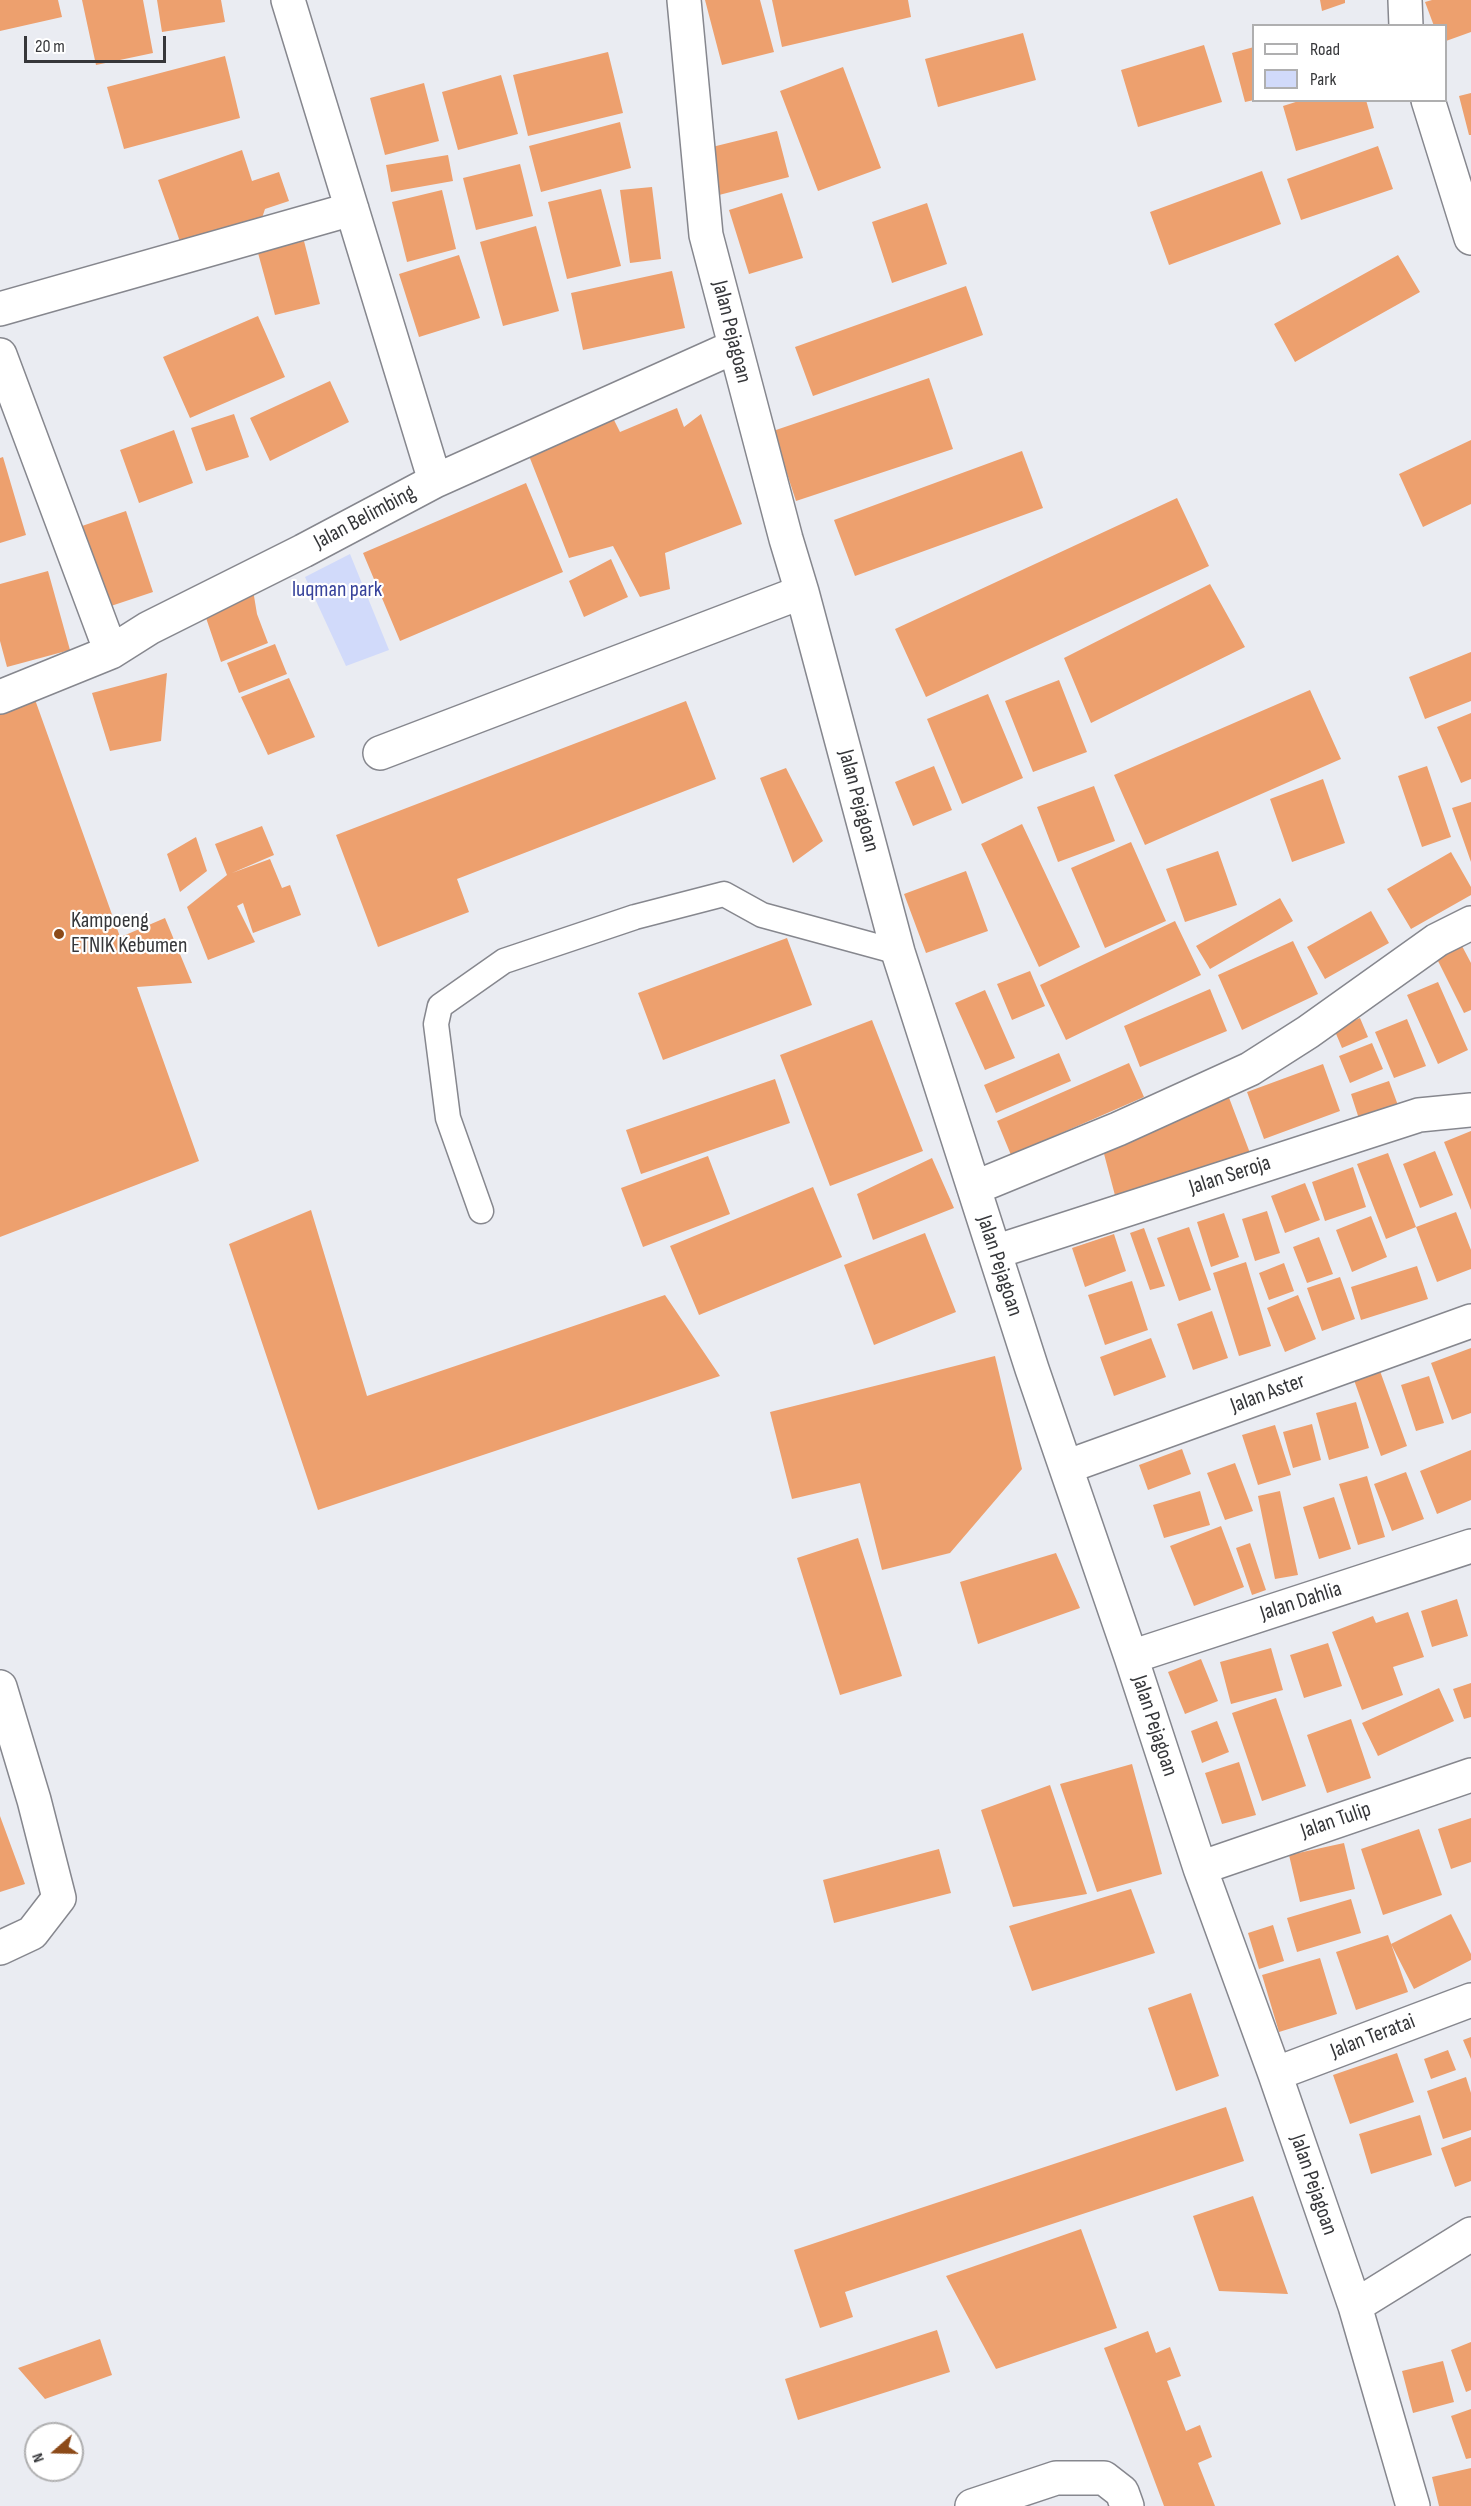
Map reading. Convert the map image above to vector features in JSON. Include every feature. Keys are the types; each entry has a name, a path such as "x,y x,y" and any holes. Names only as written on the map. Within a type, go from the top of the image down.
{"street":[{"path":"288,0 435,481"},
{"name":"Jalan Pejagoan","path":"684,0 706,235 734,347 898,951 995,1252 1200,1868 1275,2074 1355,2306 1413,2506"},
{"path":"1405,0 1406,24"},
{"path":"1429,102 1471,238"},
{"path":"0,309 352,209"},
{"name":"Jalan Belimbing","path":"0,697 111,652 149,628 303,551 435,481 734,347"},
{"path":"0,355 10,416 111,652"},
{"path":"380,753 802,592"},
{"path":"974,1188 1118,1129 1250,1069 1308,1032 1437,940 1471,923"},
{"name":"Jalan Seroja","path":"995,1252 1419,1115 1439,1111 1469,1110"},
{"name":"Jalan Aster","path":"1066,1467 1471,1321"},
{"name":"Jalan Dahlia","path":"1131,1658 1471,1546"},
{"path":"0,1687 34,1800 59,1898 32,1933 0,1948"},
{"name":"Jalan Tulip","path":"1200,1868 1471,1775"},
{"name":"Jalan Teratai","path":"1275,2074 1471,2000"},
{"path":"1355,2306 1471,2234"},
{"path":"972,2506 1056,2478 1104,2478 1122,2492 1127,2506"}],"lane":[{"path":"481,1211 448,1118 436,1024 440,1006 504,961 635,917 724,894 762,915 898,951"}],"green space":[{"name":"luqman park","path":"350,554 389,650 346,666 305,577"}],"building":[{"path":"0,0 58,0 62,17 0,31"},
{"path":"82,0 143,0 153,53 96,65"},
{"path":"157,0 221,0 225,22 162,32"},
{"path":"705,0 760,0 774,52 722,65"},
{"path":"772,0 908,0 911,17 782,47"},
{"path":"1320,0 1345,0 1345,3 1322,11"},
{"path":"1471,0 1471,32 1447,41 1447,24 1433,24 1425,2"},
{"path":"1023,33 1036,80 938,107 925,59"},
{"path":"1204,45 1222,102 1138,127 1121,70"},
{"path":"1252,48 1252,100 1245,102 1232,53"},
{"path":"608,52 623,113 528,136 513,75"},
{"path":"225,56 240,118 124,149 107,87"},
{"path":"843,67 881,168 818,191 780,91"},
{"path":"501,75 518,134 458,150 442,92"},
{"path":"424,83 439,141 385,155 370,98"},
{"path":"1471,93 1471,135 1469,135 1459,96"},
{"path":"1296,102 1367,102 1374,128 1296,151 1283,106"},
{"path":"620,122 631,168 541,192 529,146"},
{"path":"777,131 789,177 719,195 708,148"},
{"path":"1378,146 1393,189 1301,220 1287,179"},
{"path":"242,150 252,181 279,172 289,201 265,209 260,224 183,250 158,180"},
{"path":"448,155 453,181 391,192 386,165"},
{"path":"520,164 533,216 476,230 463,178"},
{"path":"1262,171 1281,224 1169,265 1150,212"},
{"path":"652,187 661,259 630,263 620,190"},
{"path":"601,189 621,266 567,279 548,202"},
{"path":"442,190 456,249 407,262 392,202"},
{"path":"782,193 803,258 749,274 729,210"},
{"path":"927,203 947,264 892,283 872,222"},
{"path":"536,226 559,311 503,326 480,242"},
{"path":"304,241 320,304 275,315 258,253"},
{"path":"459,255 480,318 419,337 399,274"},
{"path":"1398,255 1420,292 1295,362 1274,324"},
{"path":"672,271 685,328 583,350 571,293"},
{"path":"966,286 983,335 813,396 795,347"},
{"path":"258,316 285,377 190,418 163,357"},
{"path":"929,378 953,449 796,501 773,431"},
{"path":"330,381 349,422 270,461 250,418"},
{"path":"608,408 620,432 677,408 684,427 701,414 742,524 665,553 670,589 640,597 613,546 569,558 524,443"},
{"path":"234,414 249,457 206,471 191,428"},
{"path":"174,430 193,483 139,503 120,450"},
{"path":"1471,440 1471,504 1423,527 1399,474"},
{"path":"1022,451 1043,508 855,576 834,520"},
{"path":"3,457 26,535 0,543 0,458"},
{"path":"526,483 563,572 400,641 363,553"},
{"path":"1177,498 1209,566 926,697 895,629"},
{"path":"126,511 153,592 108,607 82,526"},
{"path":"611,559 628,597 584,617 569,581"},
{"path":"48,571 70,650 7,667 0,641 0,584"},
{"path":"252,584 257,614 268,643 221,662 203,609"},
{"path":"1210,584 1245,647 1091,723 1064,658"},
{"path":"275,644 287,674 239,693 227,663"},
{"path":"1471,652 1471,701 1425,719 1409,677"},
{"path":"167,673 161,741 110,751 92,693"},
{"path":"289,678 315,737 268,755 241,697"},
{"path":"1059,680 1087,752 1033,772 1005,701"},
{"path":"1310,690 1341,759 1145,845 1114,775"},
{"name":"Kampoeng ETNIK Kebumen","path":"33,694 124,948 123,936 165,918 192,983 137,987 199,1161 0,1237 0,707"},
{"path":"988,694 1023,778 962,804 927,719"},
{"path":"686,701 716,779 457,879 469,912 378,947 336,835"},
{"path":"1471,713 1471,779 1461,783 1437,727"},
{"path":"934,766 952,810 913,826 895,782"},
{"path":"1427,766 1451,837 1422,847 1398,776"},
{"path":"786,768 823,841 793,863 760,778"},
{"path":"1323,779 1345,843 1292,862 1270,799"},
{"path":"1094,786 1115,841 1058,862 1037,807"},
{"path":"1471,802 1471,862 1452,808"},
{"path":"1022,824 1080,947 1039,967 981,844"},
{"path":"262,826 274,855 232,873 270,859 282,888 290,885 301,915 253,933 243,903 237,906 255,942 208,960 187,907 227,875 215,844"},
{"path":"196,837 207,871 180,892 167,854"},
{"path":"1131,842 1166,921 1105,948 1071,868"},
{"path":"1218,851 1237,905 1185,922 1166,869"},
{"path":"1451,852 1471,887 1471,895 1411,929 1387,889"},
{"path":"966,871 988,931 926,953 904,894"},
{"path":"1280,898 1293,921 1210,969 1196,946"},
{"path":"1371,911 1389,943 1325,979 1307,947"},
{"path":"1175,921 1201,975 1066,1040 1040,985"},
{"path":"787,938 812,1005 663,1060 638,993"},
{"path":"1293,941 1318,994 1242,1030 1218,975"},
{"path":"1462,946 1471,963 1471,1010 1464,1013 1437,959"},
{"path":"1030,971 1045,1006 1012,1020 997,984"},
{"path":"1438,982 1468,1050 1438,1064 1407,995"},
{"path":"1210,989 1227,1031 1140,1067 1124,1026"},
{"path":"985,990 1015,1058 985,1070 955,1003"},
{"path":"1360,1018 1368,1037 1342,1048 1334,1029"},
{"path":"1407,1019 1426,1066 1394,1078 1375,1032"},
{"path":"872,1020 923,1151 830,1186 780,1055"},
{"path":"1372,1043 1383,1069 1350,1083 1339,1056"},
{"path":"1059,1053 1071,1081 996,1113 984,1085"},
{"path":"1129,1063 1144,1097 1011,1155 997,1121"},
{"path":"1323,1064 1340,1111 1264,1139 1247,1092"},
{"path":"775,1079 790,1123 641,1174 626,1130"},
{"path":"1389,1081 1399,1108 1360,1122 1351,1094"},
{"path":"1228,1095 1250,1153 1117,1203 1103,1150"},
{"path":"1471,1131 1471,1210 1444,1142"},
{"path":"1435,1151 1453,1195 1420,1208 1403,1164"},
{"path":"1388,1153 1416,1227 1386,1239 1357,1164"},
{"path":"708,1156 730,1214 643,1247 621,1188"},
{"path":"932,1158 954,1208 873,1240 857,1194"},
{"path":"1353,1167 1366,1207 1325,1221 1312,1182"},
{"path":"1305,1183 1320,1220 1285,1233 1271,1196"},
{"path":"813,1187 842,1257 699,1315 670,1246"},
{"path":"311,1210 367,1396 665,1295 720,1376 318,1510 229,1244"},
{"path":"1267,1211 1280,1253 1255,1261 1242,1219"},
{"path":"1456,1212 1471,1250 1471,1269 1437,1282 1416,1227"},
{"path":"1224,1213 1239,1257 1211,1267 1197,1222"},
{"path":"1371,1216 1387,1257 1352,1272 1336,1230"},
{"path":"1189,1227 1211,1290 1179,1301 1157,1238"},
{"path":"1144,1228 1165,1286 1150,1290 1130,1233"},
{"path":"925,1233 956,1312 874,1345 844,1265"},
{"path":"1114,1234 1126,1271 1085,1287 1072,1248"},
{"path":"1319,1237 1333,1274 1307,1283 1293,1247"},
{"path":"1246,1262 1271,1346 1239,1356 1213,1273"},
{"path":"1284,1263 1294,1291 1269,1300 1259,1273"},
{"path":"1417,1266 1428,1299 1361,1320 1351,1287"},
{"path":"1340,1277 1355,1319 1322,1331 1307,1288"},
{"path":"1132,1281 1148,1330 1105,1345 1088,1295"},
{"path":"1298,1295 1316,1339 1285,1352 1267,1308"},
{"path":"1212,1311 1228,1358 1193,1370 1177,1324"},
{"path":"1151,1338 1166,1377 1114,1396 1100,1357"},
{"path":"1471,1348 1471,1413 1452,1420 1431,1363"},
{"path":"995,1356 1022,1469 950,1553 882,1570 860,1483 792,1499 770,1412"},
{"path":"1380,1371 1407,1446 1381,1456 1354,1380"},
{"path":"1429,1376 1444,1423 1416,1431 1401,1385"},
{"path":"1356,1402 1369,1448 1329,1460 1316,1413"},
{"path":"1312,1424 1321,1460 1293,1468 1283,1432"},
{"path":"1275,1425 1291,1475 1258,1485 1242,1435"},
{"path":"1182,1449 1191,1474 1148,1490 1139,1465"},
{"path":"1471,1450 1471,1500 1437,1514 1420,1471"},
{"path":"1235,1463 1253,1511 1225,1520 1207,1473"},
{"path":"1406,1472 1424,1519 1392,1531 1374,1484"},
{"path":"1367,1476 1385,1537 1358,1545 1339,1484"},
{"path":"1200,1491 1210,1525 1164,1538 1153,1505"},
{"path":"1280,1491 1298,1575 1275,1579 1258,1496"},
{"path":"1334,1497 1351,1549 1319,1559 1303,1507"},
{"path":"1221,1526 1244,1587 1194,1606 1170,1546"},
{"path":"858,1538 902,1676 840,1695 797,1558"},
{"path":"1250,1543 1266,1590 1252,1595 1236,1548"},
{"path":"1056,1553 1080,1608 978,1644 960,1582"},
{"path":"1457,1599 1468,1636 1432,1647 1421,1611"},
{"path":"1408,1612 1424,1657 1393,1667 1403,1695 1362,1710 1332,1632 1373,1616 1376,1623"},
{"path":"1328,1643 1342,1686 1304,1698 1290,1655"},
{"path":"1271,1648 1283,1690 1231,1704 1220,1662"},
{"path":"1201,1659 1218,1701 1185,1714 1168,1672"},
{"path":"1471,1683 1471,1717 1464,1719 1453,1689"},
{"path":"1439,1688 1454,1721 1378,1756 1362,1723"},
{"path":"1276,1698 1306,1786 1262,1801 1232,1713"},
{"path":"1351,1719 1371,1778 1327,1793 1307,1735"},
{"path":"1217,1721 1229,1752 1202,1763 1191,1731"},
{"path":"1239,1762 1256,1815 1222,1824 1205,1773"},
{"path":"1132,1764 1162,1874 1097,1892 1060,1784"},
{"path":"1050,1785 1087,1894 1013,1907 981,1810"},
{"path":"0,1816 25,1884 0,1892"},
{"path":"1471,1818 1471,1862 1451,1869 1438,1829"},
{"path":"1419,1829 1442,1895 1383,1915 1361,1849"},
{"path":"1344,1843 1355,1889 1300,1902 1289,1855"},
{"path":"939,1849 951,1893 834,1923 823,1880"},
{"path":"1131,1889 1155,1953 1032,1991 1009,1926"},
{"path":"1351,1899 1361,1933 1297,1952 1287,1918"},
{"path":"1451,1914 1471,1954 1471,1960 1414,1989 1391,1944"},
{"path":"1273,1925 1284,1961 1259,1969 1248,1933"},
{"path":"1388,1935 1408,1992 1356,2010 1336,1952"},
{"path":"1320,1958 1337,2014 1279,2032 1262,1975"},
{"path":"1191,1993 1219,2076 1176,2091 1148,2008"},
{"path":"1471,2037 1471,2059 1463,2040"},
{"path":"1448,2050 1456,2070 1431,2079 1424,2059"},
{"path":"1397,2053 1414,2102 1350,2124 1333,2075"},
{"path":"1466,2077 1471,2093 1471,2130 1443,2139 1427,2091"},
{"path":"1226,2107 1244,2161 845,2292 853,2317 820,2328 794,2250"},
{"path":"1420,2115 1432,2155 1371,2174 1359,2134"},
{"path":"1471,2137 1471,2181 1455,2187 1441,2148"},
{"path":"1253,2196 1288,2294 1219,2291 1193,2216"},
{"path":"1081,2229 1117,2328 996,2369 946,2276"},
{"path":"937,2330 950,2372 798,2420 785,2379"},
{"path":"1148,2331 1156,2353 1170,2347 1181,2376 1167,2381 1186,2431 1200,2425 1212,2457 1198,2463 1215,2506 1164,2506 1104,2348"},
{"path":"100,2339 112,2375 45,2399 18,2368"},
{"path":"1471,2342 1471,2390 1466,2392 1451,2350"},
{"path":"1443,2361 1454,2402 1413,2413 1402,2371"},
{"path":"1471,2409 1471,2458 1466,2459 1451,2416"},
{"path":"1471,2468 1471,2506 1439,2506 1432,2477"}],"place":[{"name":"Kampoeng ETNIK Kebumen","path":"59,934"}]}
